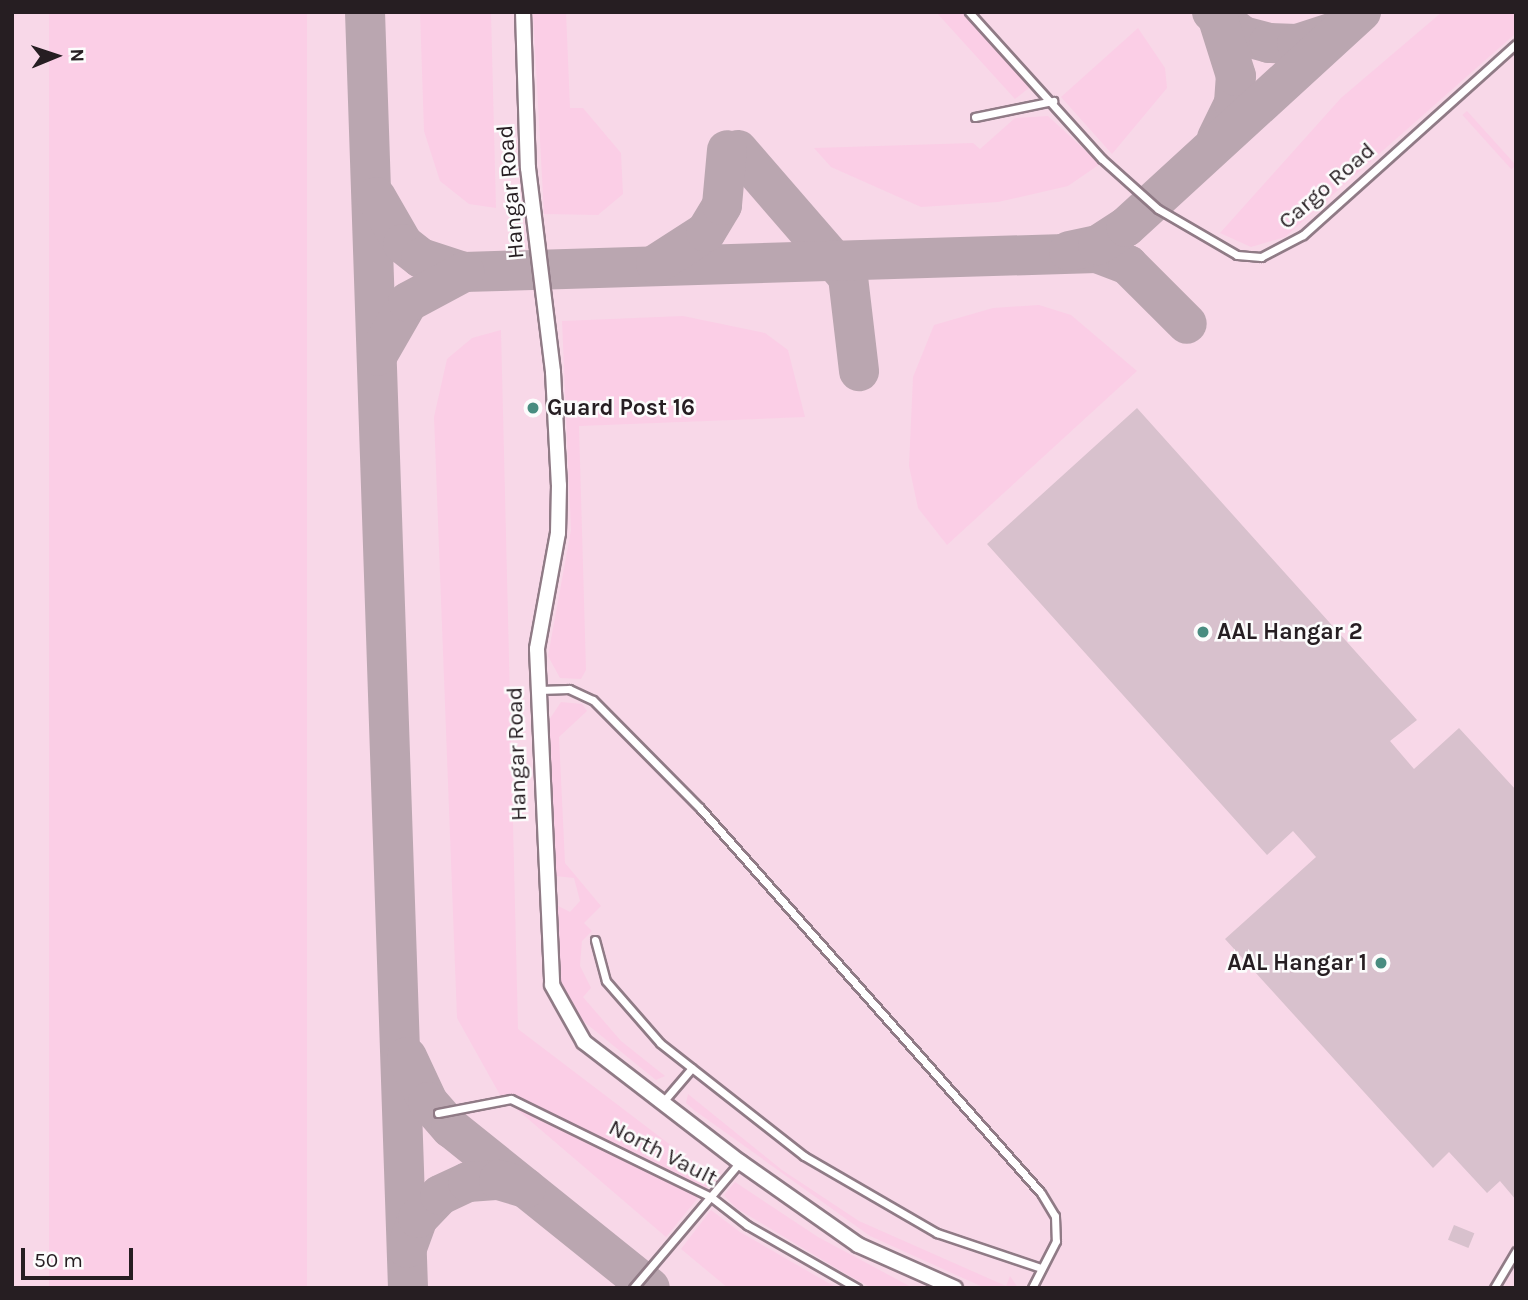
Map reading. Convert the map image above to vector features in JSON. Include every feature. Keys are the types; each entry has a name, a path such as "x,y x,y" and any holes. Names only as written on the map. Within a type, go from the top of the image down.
{"street":[{"name":"Hangar Road","path":"523,12 528,168 559,485 537,690 552,985 565,1018 584,1042 740,1162 858,1245 955,1288"}],"lane":[{"name":"Cargo Road","path":"969,12 1053,101 1102,159 1158,209 1237,255 1261,257 1303,235 1516,44"},
{"path":"975,117 1053,101"},
{"path":"537,690 569,689 593,700 700,808 1041,1193 1055,1216 1056,1241 1038,1267 1032,1288"},
{"path":"595,940 606,981 660,1043 804,1156 879,1204 937,1233 1038,1267"},
{"path":"662,1103 692,1068"},
{"name":"North Vault","path":"438,1113 511,1099 711,1197 747,1226 857,1288"},
{"path":"633,1288 740,1162"},
{"path":"1494,1288 1516,1251"}],"shaded area":[{"path":"12,12 1516,12 1516,1288 12,1288"},
{"path":"49,12 307,12 307,1288 49,1288"},
{"path":"420,12 491,12 496,208 469,204 440,181 424,131"},
{"path":"533,12 566,12 570,108 583,108 621,153 623,194 598,215 544,214"},
{"path":"936,12 962,12 1030,87 1015,99"},
{"path":"1442,12 1516,12 1516,33 1285,237 1251,247 1220,233 1341,98"},
{"path":"1138,28 1165,68 1167,88 1112,154 1061,97"},
{"path":"1467,111 1516,165 1511,169 1463,115"},
{"path":"1048,116 1100,164 1068,186 998,202 921,207 831,167 814,148 973,143 980,149 1015,118"},
{"path":"1039,305 1071,315 1137,371 947,545 918,508 909,466 913,377 934,325 993,308"},
{"path":"683,316 765,333 788,350 805,417 579,426 586,670 581,679 560,678 548,656 571,530 562,321"},
{"path":"501,330 518,1029 714,1178 666,1237 500,1095 457,1018 434,417 447,359 472,338"},
{"path":"561,702 582,704 587,711 559,737 565,863 601,906 584,923 592,931 582,941 580,966 591,988 583,997 621,1041 665,1076 656,1080 578,1017 559,980 556,905 570,912 580,901 574,878 555,876 549,720"},
{"path":"688,1094 782,1170 859,1221 1006,1286 1010,1276 1018,1288 985,1288 870,1236 694,1110 686,1103"},
{"path":"735,1182 818,1237 913,1288 872,1288 846,1274 736,1208 724,1195"},
{"path":"711,1210 740,1232 837,1288 728,1288 681,1249"}],"building":[{"path":"1137,408 1417,720 1390,741 1414,769 1459,728 1516,790 1516,1200 1500,1181 1487,1193 1449,1152 1433,1168 1225,939 1316,857 1293,831 1267,855 987,544"},
{"path":"1454,1225 1474,1233 1468,1248 1448,1240"}],"taxiway":[{"path":"365,12 408,1288"},
{"path":"1212,12 1243,36 1269,43 1297,44 1337,31"},
{"path":"1069,251 1098,245 1126,227 1361,12"},
{"path":"1217,138 1234,103 1236,76 1218,19"},
{"path":"656,264 706,232 722,205 727,150"},
{"path":"738,150 848,277 859,371"},
{"path":"376,197 403,244 421,258 464,272 1097,253 1128,265 1187,324"},
{"path":"377,356 408,302 464,272"},
{"path":"407,1057 428,1102 451,1128 650,1288"},
{"path":"407,1248 418,1218 440,1195 468,1182 499,1180 526,1188"}],"place":[{"name":"Guard Post 16","path":"533,408"},
{"name":"AAL Hangar 2","path":"1203,632"},
{"name":"AAL Hangar 1","path":"1381,963"}]}
